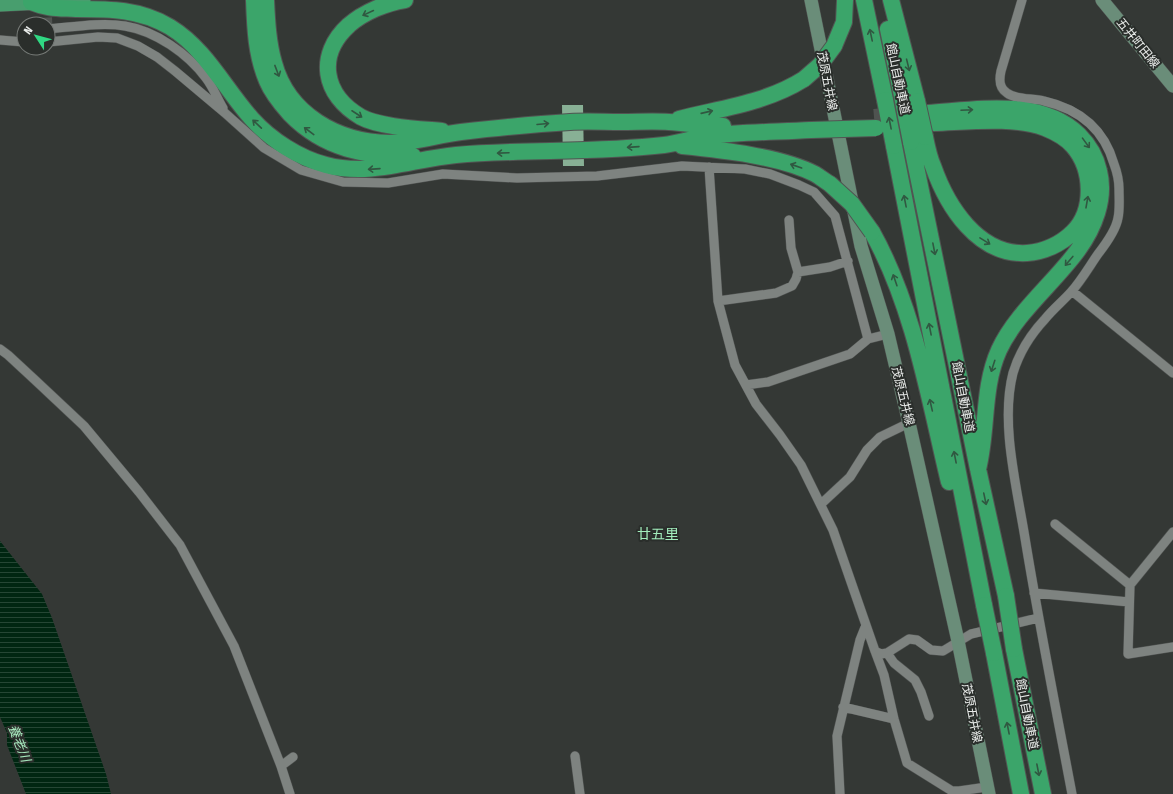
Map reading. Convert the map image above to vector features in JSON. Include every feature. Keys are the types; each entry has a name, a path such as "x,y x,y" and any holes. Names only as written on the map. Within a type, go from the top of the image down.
{"highway":[{"path":"0,4 83,0"},
{"path":"254,0 262,34 287,92 314,120 336,133 361,140 391,143 418,140 460,132 570,122 670,122 708,127 811,126"},
{"path":"266,0 262,34 263,68 267,82 275,95 292,116 316,136 338,147 393,156 574,151 664,145 709,136 811,126 876,122"},
{"path":"405,0 381,7 360,17 349,25 332,46 328,64 329,82 341,102 363,118 386,125 460,132"},
{"path":"670,122 767,98 793,86 804,79 820,65 834,46 844,22 845,0"},
{"name":"館山自動車道","path":"864,0 885,100 1021,794"},
{"name":"館山自動車道","path":"881,0 920,108 918,140 978,469 1006,596 1014,649 1043,794"},
{"path":"891,0 920,108"},
{"path":"31,2 45,8 118,10 146,16 166,25 184,38 210,64 242,107 256,123 282,144 300,155 314,161 340,168 357,170 376,169 455,155"},
{"path":"918,140 955,211 971,230 993,246 1012,252 1033,253 1044,250 1065,239 1080,222 1085,212 1089,188 1087,176 1080,155 1065,139 1044,127 1014,121 920,108"},
{"path":"920,108 1008,108 1025,110 1050,116 1069,125 1085,141 1095,159 1101,178 1101,199 1097,213 1087,236 1078,250 1016,322 1005,338 999,351 987,388 983,450 978,469"},
{"path":"664,145 703,148 769,159 802,168 815,174 830,184 852,204 872,232 892,272 915,340 970,569 984,605"}],"main road":[{"name":"茂原五井線","path":"811,0 861,246 888,334 909,423 958,641 988,791"},
{"name":"五井町田線","path":"1102,0 1173,86"}],"street":[{"path":"1022,0 1000,71 999,80 1001,87 1008,94 1057,104 1079,114 1085,119 1103,138 1111,154 1119,186 1118,218 1106,243 1072,291 1045,318 1024,347 1013,374 1008,409 1009,437 1038,618 1072,794"},
{"path":"56,28 103,25 125,26 145,32 166,42 187,57 207,80 225,113"},
{"path":"56,41 98,37 117,38 138,46 175,70 264,148 301,170 343,182 388,183 443,174 517,178 597,176 682,166 745,169 770,174 814,192 835,216 868,339"},
{"path":"0,40 16,41"},
{"path":"709,167 718,301 735,365 756,404 801,465 835,536 884,675 894,719 907,763 952,790 959,792 988,791"},
{"path":"718,301 776,293 792,286 796,280 798,272 791,248 788,220"},
{"path":"798,272 830,267 848,260"},
{"path":"1072,291 1173,373"},
{"path":"746,385 768,382 850,354 868,339 888,334"},
{"path":"0,350 24,370 84,426 139,492 180,545 234,646 281,766 290,794"},
{"path":"821,504 850,477 867,450 880,437 909,423"},
{"path":"1055,524 1130,585"},
{"path":"1173,532 1130,585 1128,654 1173,647"},
{"path":"1034,593 1129,602"},
{"path":"875,651 882,654 887,653 909,639 917,640 931,650 943,651 971,634 1038,618"},
{"path":"840,794 837,736 860,640 866,625"},
{"path":"887,653 894,663 915,680 921,692 929,716"},
{"path":"843,707 894,719"},
{"path":"575,756 580,794"},
{"path":"281,766 294,757"}],"water":[{"name":"養老川","path":"0,541 42,594 52,618 106,774 111,794 26,794 7,745 7,733 0,717"}],"building":[{"path":"562,105 583,105 584,166 563,166"}],"tunnel":[{"path":"47,4 47,16"},
{"path":"874,117 919,113"}],"district":[{"name":"廿五里","path":"658,534"}]}
